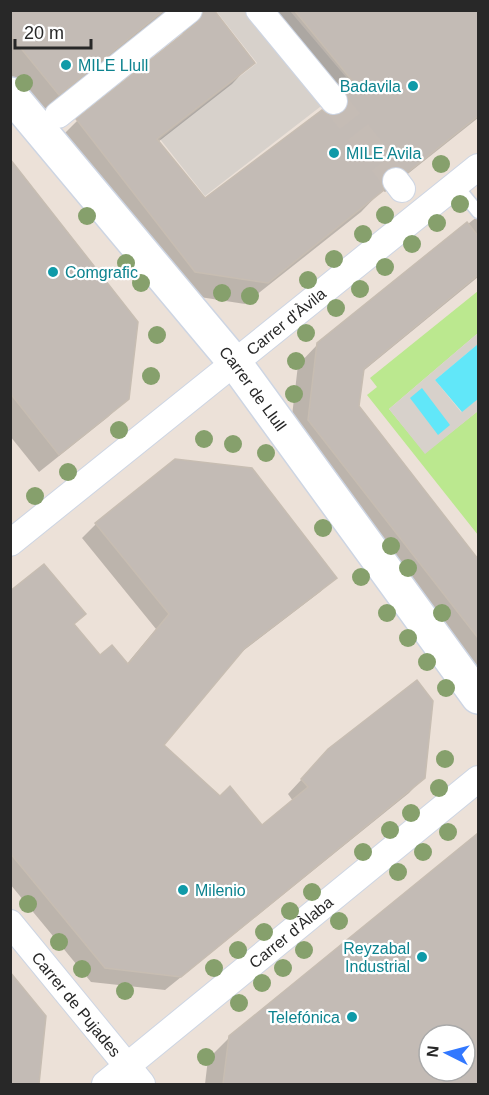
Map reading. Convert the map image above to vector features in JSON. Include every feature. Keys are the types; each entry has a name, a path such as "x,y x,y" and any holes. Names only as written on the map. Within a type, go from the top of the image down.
{"street":[{"path":"58,114 189,10"},
{"path":"259,10 333,100"},
{"name":"Carrer de Llull","path":"10,94 235,363 478,697"},
{"name":"Carrer d'Àvila","path":"10,543 478,167"},
{"name":"Carrer d'Àlaba","path":"105,1084 135,1075 478,779"},
{"name":"Carrer de Pujades","path":"10,923 135,1075"}],"lane":[{"path":"456,185 478,212"}],"green space":[{"path":"478,291 478,333 389,409 425,453 478,411 478,535 367,395 377,387 370,378"}],"shaded area":[{"path":"216,11 290,11 351,83 205,196 160,139 257,63"},
{"path":"478,333 478,344 435,380 461,412 478,399 478,411 425,454 389,409"}],"water":[{"path":"478,344 478,399 462,412 435,380"},
{"path":"422,388 450,425 438,435 410,398"}],"building":[{"name":"MILE Llull","path":"10,10 164,10 59,95 10,35"},
{"name":"MILE Avila","path":"204,10 214,10 255,63 157,139 205,198 322,110 328,115 336,116 348,107 349,99 345,91 355,84 294,10 478,10 478,116 408,172 395,166 387,169 382,175 381,182 384,190 268,283 195,272 76,119 198,22"},
{"path":"10,159 138,322 129,399 59,455 10,393"},
{"path":"467,222 478,236 478,275 364,369 359,406 478,559 478,638 308,420 317,343"},
{"path":"175,459 252,468 337,578 245,648 164,745 220,796 230,786 262,825 308,787 301,779 328,749 417,680 433,701 425,778 181,977 105,968 10,853 10,591 44,564 86,614 74,624 100,655 112,645 128,664 169,614 95,523"},
{"path":"478,833 478,1084 223,1084 229,1036"},
{"path":"10,972 46,1016 39,1084 10,1084"}],"tunnel":[{"path":"334,101 396,181"}],"place":[{"name":"MILE Llull","path":"66,65"},
{"name":"Badavila","path":"413,86"},
{"name":"MILE Avila","path":"334,153"},
{"name":"Comgrafic","path":"53,272"},
{"name":"Milenio","path":"183,890"},
{"name":"Reyzabal Industrial","path":"422,957"},
{"name":"Telefónica","path":"352,1017"}]}
